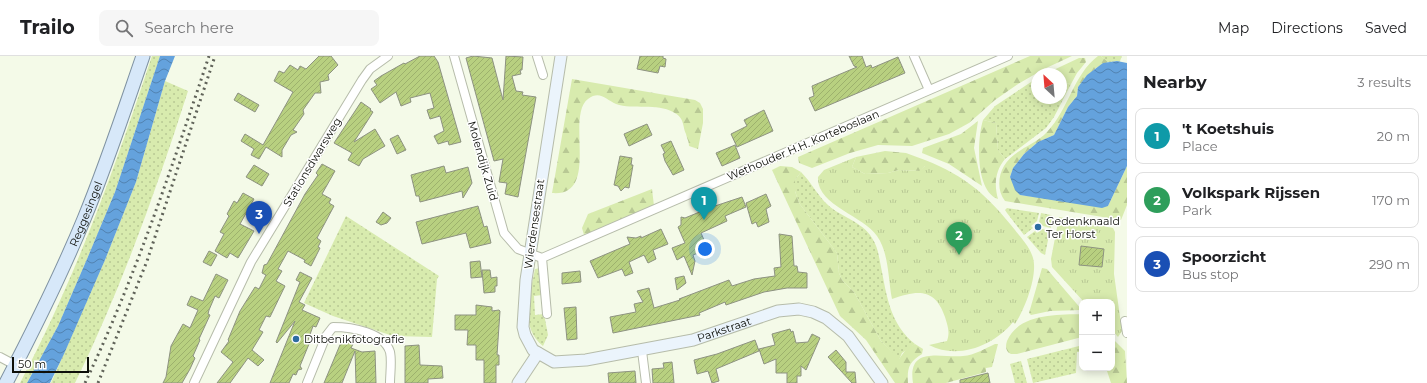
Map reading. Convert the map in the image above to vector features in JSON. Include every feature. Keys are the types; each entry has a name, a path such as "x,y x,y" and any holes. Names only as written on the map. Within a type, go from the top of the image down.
{"main road":[{"name":"Reggesingel","path":"6,383 50,296 84,218 110,153 142,56"},
{"name":"Wierdensestraat","path":"538,353 528,343 522,327 530,254 561,56"},
{"name":"Parkstraat","path":"538,353 549,360 560,363 642,351 693,340 778,311 799,309 813,312 826,318 842,330 882,383"},
{"path":"518,383 538,353"}],"street":[{"name":"Stationsdwarsweg","path":"194,383 251,262 362,80 370,69 388,56"},
{"name":"Molendijk Zuid","path":"454,56 504,233 518,249 530,254"},
{"path":"537,56 543,75"},
{"path":"914,56 929,90"},
{"name":"Wethouder H.H. Korteboslaan","path":"542,258 1008,56"},
{"path":"530,254 542,258"},
{"name":"Wierdensestraat","path":"542,258 547,314"},
{"path":"1125,321 1127,333"},
{"path":"308,383 326,336 333,327 345,327 376,336 385,343 390,353 390,383"},
{"path":"642,351 646,383"},
{"path":"0,357 15,365"}],"green space":[{"path":"152,56 160,56 115,192 58,326 27,383 20,383 59,304 93,222 124,140"},
{"path":"1030,56 1072,56 1046,68 1031,68 1031,76 995,100 969,123 949,134 912,146 878,145 850,153 812,168 799,163 798,157"},
{"path":"1098,56 1101,56 1108,62 1096,68 1087,76 1078,87 1077,96 1068,107 1054,135 1038,142 1024,154 1013,168 1010,177 1020,195 1108,206 1127,166 1127,205 1121,220 1005,201 1002,197 999,184 1000,174 1004,166 1008,160 1018,152 1042,137 1047,132 1067,104 1077,82"},
{"path":"1101,56 1122,56 1120,61 1108,62"},
{"path":"1079,58 1085,58 1086,62 1077,73 1071,84 1067,84 1067,68 1058,68"},
{"path":"572,79 695,100 700,103 703,109 703,123 698,149 689,146 680,117 667,109 623,106 603,97 596,95 592,96 582,108 580,121 579,169 575,182 567,191 552,193"},
{"path":"165,81 188,91 137,239 108,312 75,383 51,383 105,260 136,182"},
{"path":"1031,82 1031,104 1061,104 1046,128 1005,159 998,150 996,123 983,120 995,106"},
{"path":"1067,84 1071,84 1067,92"},
{"path":"983,120 996,123 998,150 1005,159 999,168 996,178 998,199 991,194 985,186 982,175 979,151"},
{"path":"978,121 974,148 982,186 949,164 922,153 923,148 961,134"},
{"path":"885,151 906,153 925,160 925,166 920,171 899,170 888,173 865,174 852,167 856,157"},
{"path":"856,157 852,167 865,174 888,173 899,170 919,171 925,166 925,160 940,166 964,180 995,207 1025,243 1033,258 1034,273 1030,292 1023,310 1015,324 1013,322 996,338 985,344 963,351 951,351 929,345 947,341 948,329 941,308 931,296 924,294 910,294 892,299 888,266 884,250 877,236 862,222 832,203 819,187 818,177 824,170"},
{"path":"780,166 792,167 801,172 795,180 795,191 799,203 837,253 839,273 842,280 854,292 881,341 899,359 907,348 915,344 923,349 922,354 914,360 910,366 908,383 895,383 866,340 840,316 772,170"},
{"path":"801,172 828,205 858,224 868,232 874,241 878,252 885,289 891,309 900,328 915,344 902,353 899,360 881,341 854,292 842,280 839,273 837,253 799,203 795,191 795,180"},
{"path":"652,189 654,206 584,235 582,228 588,214"},
{"path":"1007,208 1039,213 1037,221 1031,226 1033,228 1024,235 1005,210"},
{"path":"1041,213 1051,215 1053,217 1051,228 1043,226 1039,222"},
{"path":"346,216 439,276 437,279 432,337 393,336 333,316 304,303"},
{"path":"1059,217 1113,228 1115,232 1114,274 1122,331 1118,337 1115,334 1115,299 1081,299 1052,267 1051,259"},
{"path":"1042,229 1050,230 1045,255 1041,253 1027,237 1035,231 1037,233"},
{"path":"540,268 542,295 534,296 535,315 544,314 548,335 543,346 531,330 528,310 535,269"},
{"path":"1042,268 1047,269 1079,306 1079,310 1050,311 1031,315 1029,313"},
{"path":"1079,314 1079,338 1017,354 1011,354 1007,351 1007,341 1020,325 1029,320 1040,317"},
{"path":"1115,341 1125,351 1127,383 1111,383 1107,371 1115,371"},
{"path":"998,344 992,367 986,368 986,372 946,383 913,383 915,363 920,358 936,355 963,356 979,352"},
{"path":"1079,346 1079,352 1077,352 1076,373 1033,383 1027,359"},
{"path":"1021,361 1027,383 1015,383 1010,364"}],"water":[{"path":"160,56 175,56 165,81 136,182 105,260 50,383 27,383 58,326 115,192"},
{"path":"1117,61 1127,63 1127,166 1108,206 1102,208 1020,195 1015,190 1010,177 1013,168 1024,154 1038,142 1054,135 1068,107 1077,96 1078,87 1087,75 1103,63"}],"building":[{"path":"319,56 331,56 338,65 328,75 329,80 320,82 321,93 315,93 303,110 304,114 293,130 297,132 291,135 282,150 282,157 266,147 259,159 251,155 254,149 241,141 245,134 263,145 293,92 274,81 279,71 284,73 290,65 298,70 300,66 306,69"},
{"path":"420,56 434,56 438,62 461,142 449,145 448,141 438,144 434,136 444,131 440,116 430,119 427,110 434,108 430,93 410,98 411,102 401,106 396,92 380,103 371,89 377,85 374,81 381,76"},
{"path":"473,56 492,58 503,100 506,56 523,57 522,70 520,70 521,74 512,76 516,91 523,92 522,95 536,97 518,197 505,194 507,183 499,182 503,159 494,161 466,58"},
{"path":"640,56 663,56 663,58 666,59 665,67 660,66 658,73 637,69"},
{"path":"849,56 862,56 866,67 871,65 872,68 898,57 905,73 815,111 809,98 814,96 812,86 857,67 854,66"},
{"path":"238,93 259,105 255,112 234,100"},
{"path":"361,102 373,112 354,142 375,129 385,146 363,159 359,166 348,160 352,153 334,143"},
{"path":"764,110 773,131 737,147 731,134 747,126 744,120"},
{"path":"647,124 652,135 629,146 624,134"},
{"path":"398,135 406,150 397,154 390,139"},
{"path":"671,141 684,170 673,175 665,161 663,154 665,153 661,145"},
{"path":"735,145 740,158 722,166 716,153"},
{"path":"620,156 632,158 631,165 633,165 629,188 625,187 621,191 618,186 614,185"},
{"path":"322,164 335,171 322,194 331,199 329,203 334,206 317,238 321,241 318,247 320,248 311,266 304,262 305,260 288,251 278,269 282,271 276,281 285,286 270,317 266,316 259,330 263,332 252,350 264,360 258,366 248,358 230,383 217,383 233,362 221,352 229,341 228,340 240,311 255,287 259,289 266,275 262,273 264,265 267,264 305,194 318,175 316,173"},
{"path":"254,165 269,174 262,186 246,177"},
{"path":"444,166 446,173 468,167 472,183 463,198 462,191 420,202 419,196 416,196 411,175"},
{"path":"243,193 254,199 240,224 254,231 238,258 230,253 227,258 215,251 224,234 220,232 229,216 227,214 234,201 237,203"},
{"path":"766,194 771,206 766,209 769,222 758,227 756,222 752,224 746,203"},
{"path":"742,197 746,207 725,216 727,221 701,233 708,249 693,255 695,261 692,275 684,256 677,260 672,248 685,243 678,227 681,225 681,217 685,218 702,211 703,209"},
{"path":"478,206 484,227 487,226 491,243 470,248 466,233 422,244 416,222"},
{"path":"383,212 391,218 387,223 381,225 376,222"},
{"path":"661,229 668,244 653,250 656,259 648,263 644,255 629,262 633,273 625,276 622,269 598,278 590,261 630,244 627,237 636,238 641,236 641,238"},
{"path":"779,234 792,236 794,266 797,266 798,272 807,273 807,288 787,288 764,292 726,305 725,302 699,313 700,315 613,333 610,317 636,312 634,304 643,302 637,291 649,288 654,308 680,300 679,299 729,280 732,286 754,279 775,276 774,268 781,267"},
{"path":"1081,246 1104,249 1102,267 1079,265"},
{"path":"209,251 217,255 211,266 203,262"},
{"path":"480,261 482,277 471,278 470,262"},
{"path":"482,270 490,270 491,278 497,277 495,292 484,293"},
{"path":"580,271 581,282 562,284 562,273"},
{"path":"300,272 312,278 299,302 305,305 302,310 320,318 316,327 313,326 307,343 309,344 300,366 302,369 298,370 296,375 293,374 289,383 270,383 295,321 277,343 276,342 300,282 296,280"},
{"path":"216,274 228,280 219,298 215,296 209,310 208,314 210,315 199,339 200,340 193,356 195,358 190,369 182,383 163,383 166,377 171,346 183,324 190,328 198,310 187,305 191,296 203,301"},
{"path":"684,276 686,283 677,290 675,278"},
{"path":"476,305 492,307 492,311 500,311 497,355 499,355 499,365 496,365 496,383 484,383 484,360 476,360 476,345 467,345 468,330 455,330 455,315 476,315"},
{"path":"576,307 577,339 567,340 564,308"},
{"path":"790,329 791,332 793,331 796,343 808,342 812,334 820,338 806,370 801,366 801,376 797,376 797,383 787,383 787,373 776,373 776,359 764,364 759,349 775,345 772,334"},
{"path":"342,340 353,344 351,348 362,352 375,351 376,383 356,383 355,351 342,383 324,383"},
{"path":"755,340 759,351 716,369 719,381 712,383 708,371 697,374 694,360 717,354"},
{"path":"419,345 420,365 442,366 443,378 428,379 428,383 405,383 405,346"},
{"path":"836,350 846,362 846,372 855,372 856,383 852,383 828,357"},
{"path":"672,362 674,383 653,383 652,369 664,368 663,363"},
{"path":"635,371 636,383 609,383 608,373"},
{"path":"988,373 990,383 960,383 960,380"}],"railway":[{"path":"85,383 120,303 152,222 209,56"},
{"path":"98,383 147,261 215,56"}],"place":[{"name":"'t Koetshuis","path":"704,220"},
{"name":"Gedenknaald Ter Horst","path":"1038,227"},
{"name":"Spoorzicht","path":"259,234"},
{"name":"Volkspark Rijssen","path":"959,255"},
{"name":"Ditbenikfotografie","path":"296,339"}]}
